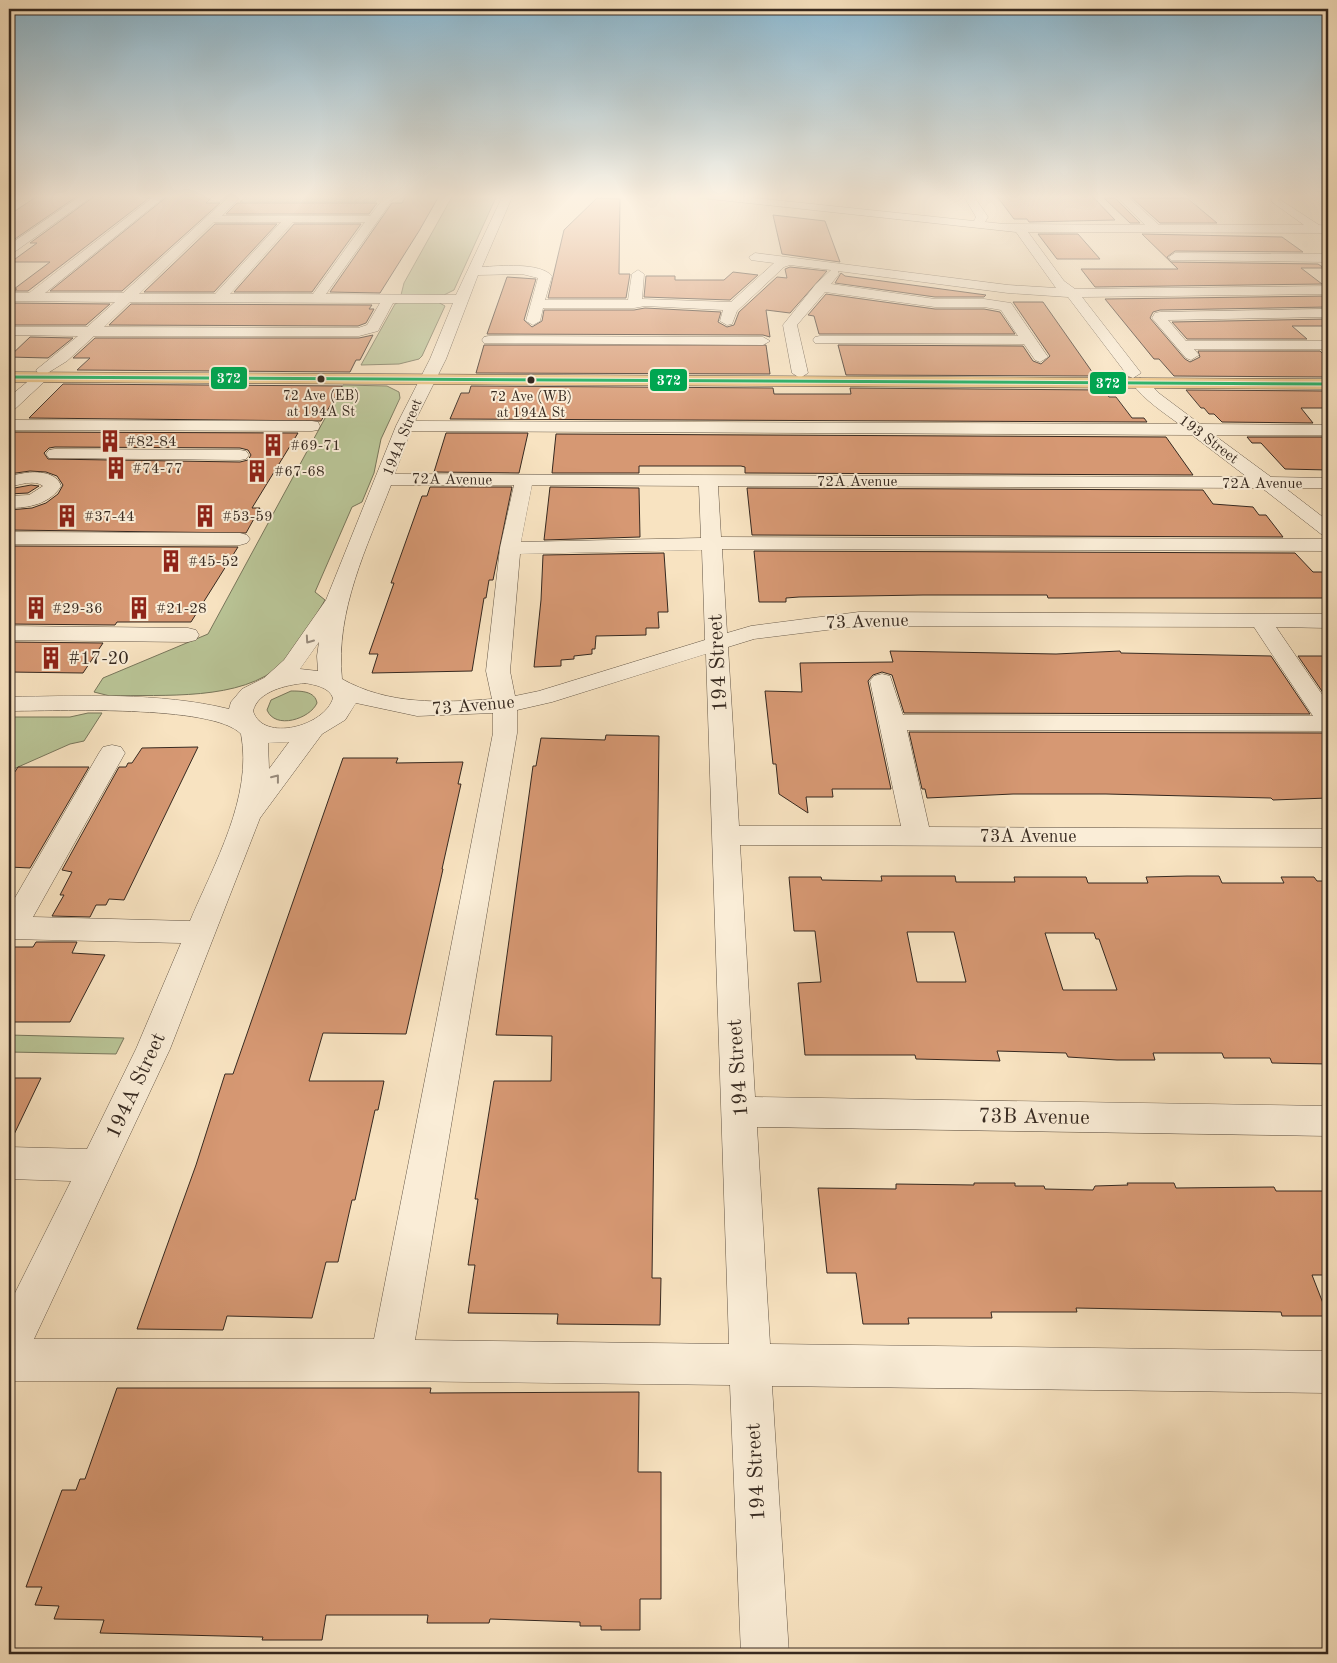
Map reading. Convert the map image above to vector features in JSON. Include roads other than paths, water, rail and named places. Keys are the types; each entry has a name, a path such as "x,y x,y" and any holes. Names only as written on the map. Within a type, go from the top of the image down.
{"main road":[{"path":"9,371 42,373 430,375 930,382 1136,378 1328,384"},
{"path":"9,377 42,373"},
{"path":"430,375 800,373 1136,378 1328,376"}],"street":[{"path":"32,296 62,273"},
{"path":"9,406 42,373 59,360 153,273"},
{"path":"220,297 242,273"},
{"path":"317,298 335,273"},
{"name":"194A Street","path":"246,816 316,728 332,719 344,702 344,694 335,684 328,656 337,600 386,479 404,426 430,375 473,273"},
{"path":"528,340 545,276 539,273"},
{"path":"728,341 728,314 771,273"},
{"path":"800,373 790,325 834,273"},
{"path":"882,273 1008,289 1072,293 1328,290"},
{"name":"193 Street","path":"1051,273 1059,284 1072,293 1136,378 1154,397 1328,530"},
{"path":"634,304 638,274"},
{"path":"821,287 935,303 984,303 1006,306 1040,357"},
{"path":"9,296 462,298"},
{"path":"9,331 360,332 372,328 389,298"},
{"path":"538,304 634,304 652,302 735,306"},
{"path":"1328,313 1154,312 1187,350 1328,345"},
{"path":"489,340 763,341"},
{"path":"820,340 1028,340"},
{"path":"9,425 312,426"},
{"path":"34,478 82,425"},
{"path":"230,470 260,426"},
{"path":"404,426 1328,430"},
{"path":"55,454 240,455"},
{"path":"9,482 34,478 51,482 51,488 38,497 9,503"},
{"name":"72A Avenue","path":"386,479 1328,483"},
{"path":"391,1360 505,733 504,704 498,671 510,548 524,480"},
{"name":"194 Street","path":"708,481 727,835 735,1059 740,1112 749,1365 765,1654"},
{"path":"9,538 240,539"},
{"path":"510,548 711,544 1328,545"},
{"name":"194A Street","path":"9,1348 153,1049 246,816 256,770 256,739 242,713 244,704 292,664 337,600"},
{"name":"73 Avenue","path":"249,726 280,736 365,716 417,709 452,709 504,704 544,697 751,633 859,619 1328,621"},
{"path":"1260,620 1328,720"},
{"path":"9,634 188,635"},
{"name":"73 Avenue","path":"268,684 304,676 335,684 367,699 417,709"},
{"path":"882,681 894,722 917,836"},
{"path":"9,704 105,704 194,699 268,684"},
{"path":"105,704 201,710 249,726"},
{"path":"894,722 1328,724"},
{"path":"112,753 10,928 199,932"},
{"name":"73A Avenue","path":"727,835 1328,838"},
{"name":"73B Avenue","path":"740,1112 1328,1121"},
{"path":"9,1163 98,1164"},
{"path":"9,1360 391,1360 1328,1372"}],"place":[{"name":"72 Ave (EB) at 194A St","path":"321,379"},
{"name":"72 Ave (WB) at 194A St","path":"531,380"},
{"name":"#82-84","path":"110,441"},
{"name":"#69-71","path":"273,445"},
{"name":"#74-77","path":"116,468"},
{"name":"#67-68","path":"257,471"},
{"name":"#37-44","path":"67,516"},
{"name":"#53-59","path":"205,516"},
{"name":"#45-52","path":"171,561"},
{"name":"#29-36","path":"36,608"},
{"name":"#21-28","path":"139,608"},
{"name":"#17-20","path":"51,658"}]}
